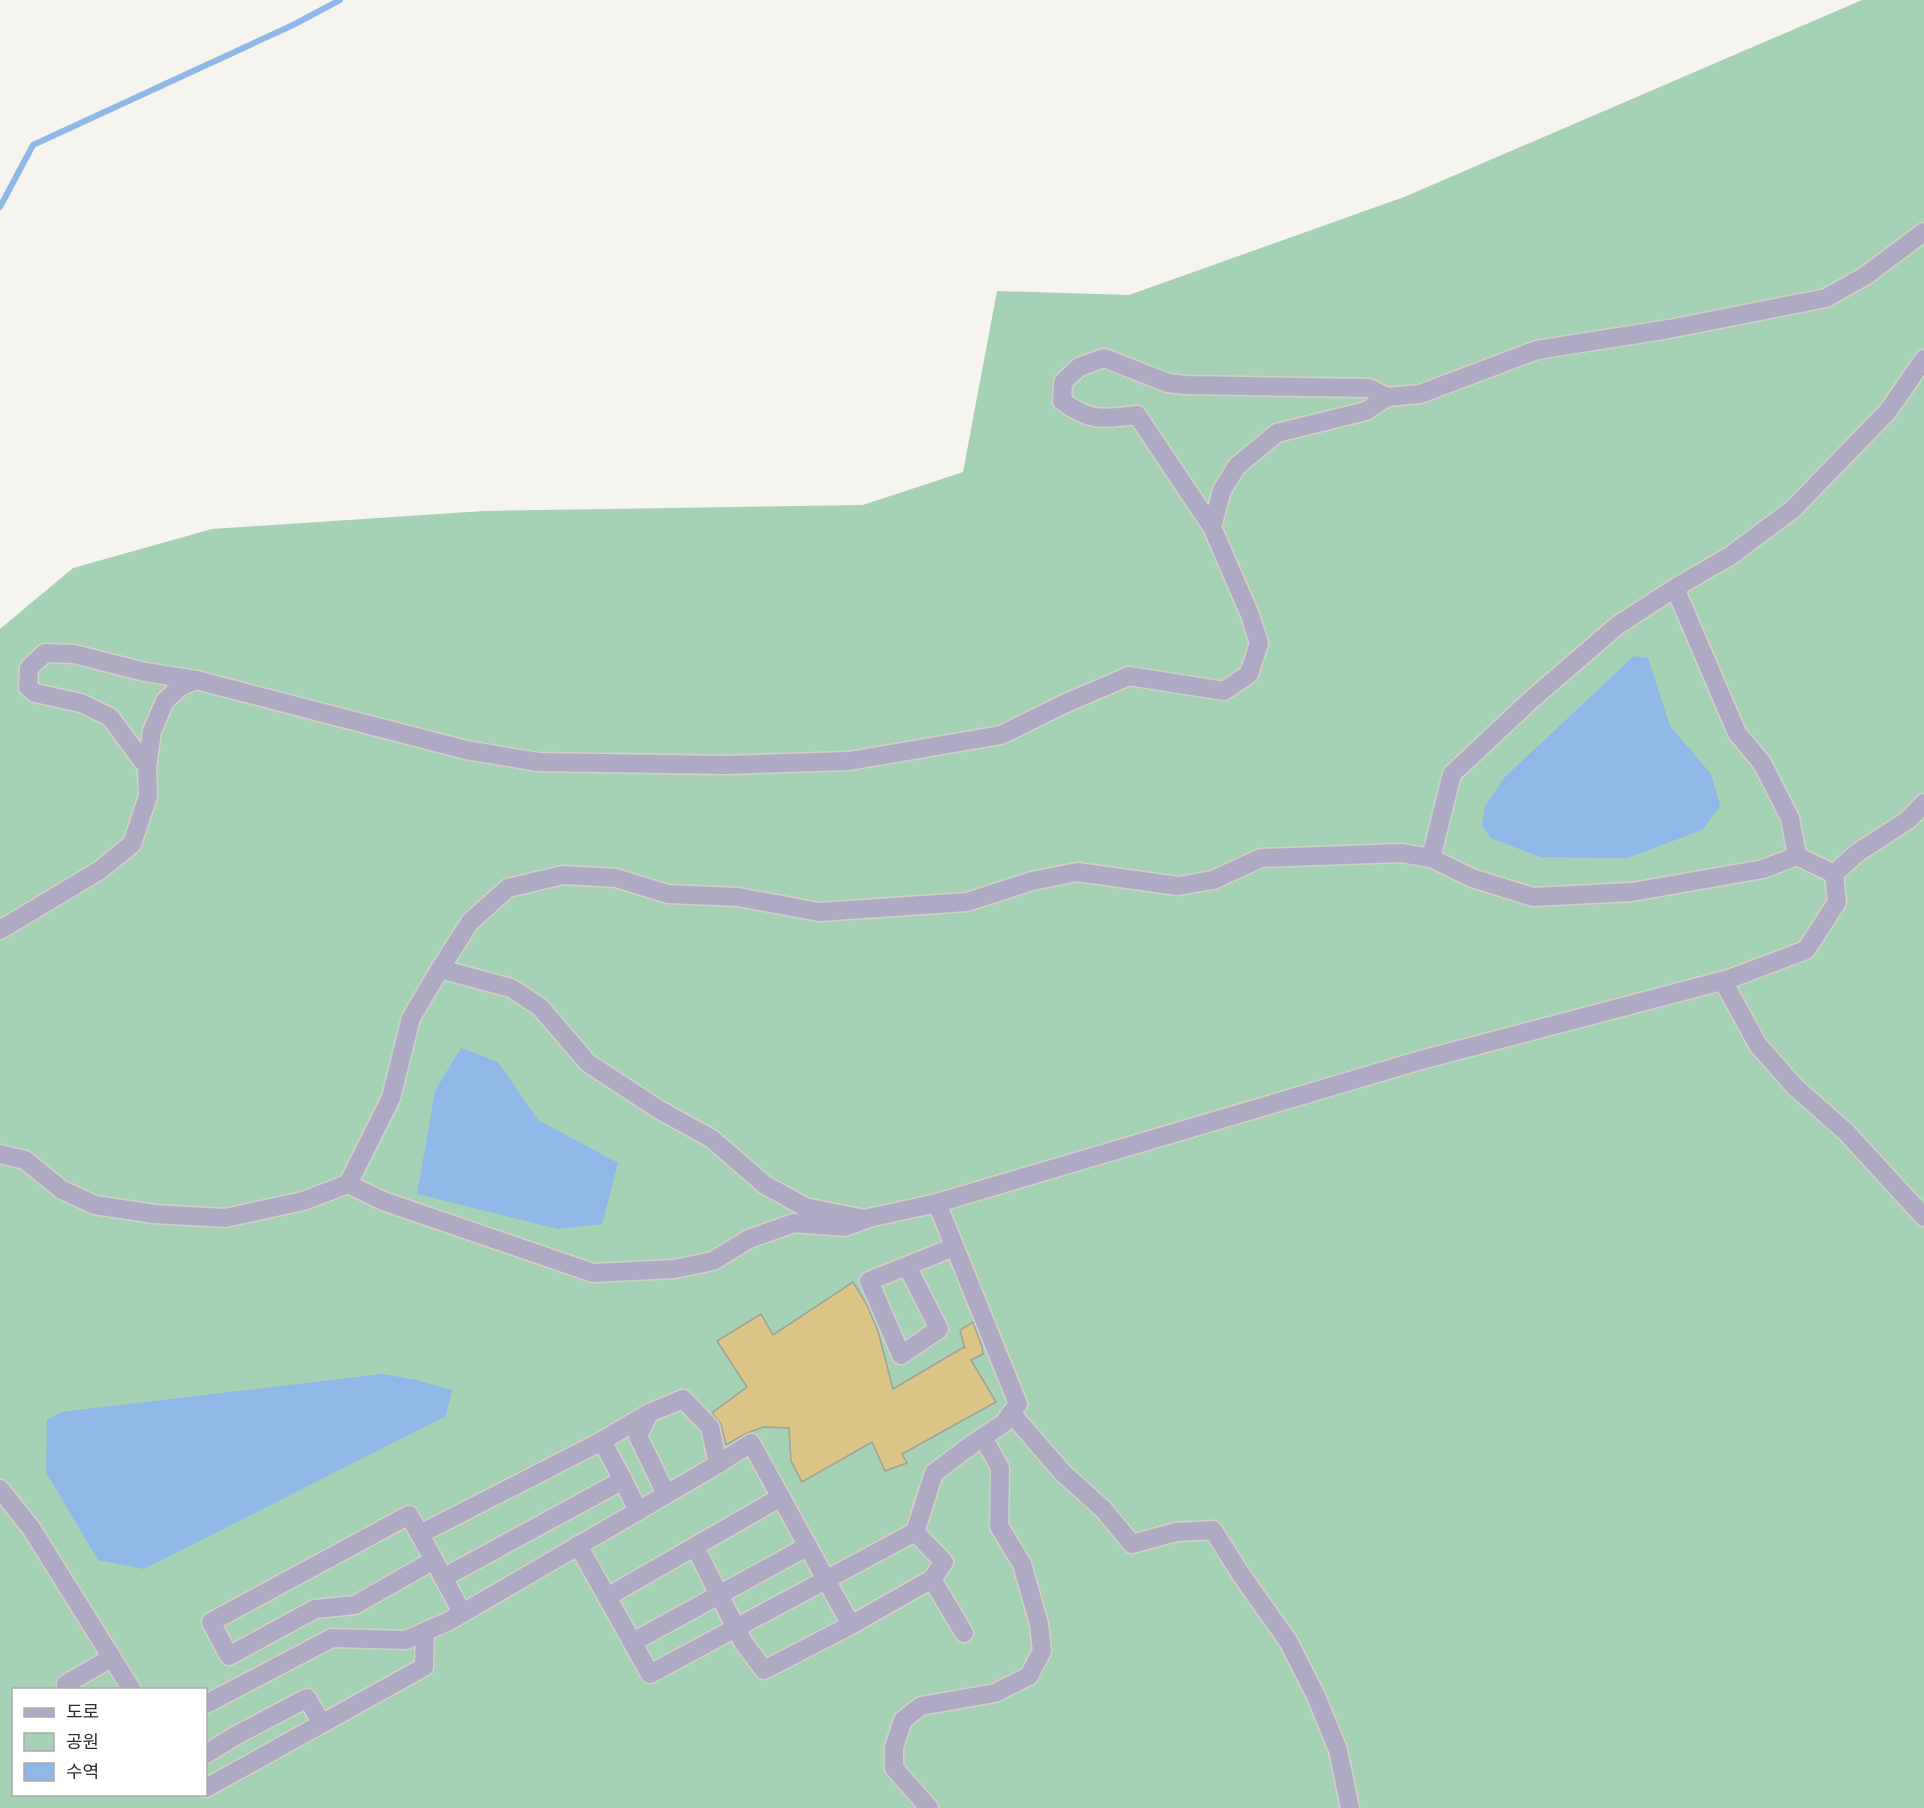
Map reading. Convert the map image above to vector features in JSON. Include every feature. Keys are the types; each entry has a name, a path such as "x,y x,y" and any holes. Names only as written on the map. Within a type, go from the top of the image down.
{"lane":[{"path":"1212,526 1222,490 1236,466 1277,433 1366,411 1387,397 1420,394 1537,350 1669,329 1826,298 1865,276 1924,232"},
{"path":"147,767 110,717 81,703 35,693 28,687 29,668 45,653 74,654 145,672 196,680 466,750 538,762 726,765 849,761 1001,735 1129,676 1224,691 1250,674 1259,643 1251,615 1212,526 1137,416 1100,420 1075,411 1062,400 1063,382 1079,367 1104,358 1168,382 1186,385 1369,388 1387,397"},
{"path":"1431,858 1452,774 1532,699 1618,625 1675,588 1731,556 1793,509 1888,411 1924,359"},
{"path":"1675,588 1737,733 1762,763 1790,818 1797,856"},
{"path":"0,930 99,870 132,844 148,796 147,767 152,731 165,701 180,687 196,680"},
{"path":"1834,874 1857,853 1908,820 1924,803"},
{"path":"0,1154 25,1160 63,1190 95,1205 154,1215 225,1218 303,1201 348,1184 391,1098 411,1018 470,922 508,888 563,875 616,878 668,894 738,897 819,912 967,902 1032,881 1077,872 1178,886 1213,880 1261,858 1401,853 1431,858 1472,878 1533,897 1632,892 1763,869 1797,856 1834,874"},
{"path":"440,969 511,988 521,994 540,1007 588,1063 658,1109 712,1139 765,1185 805,1207 864,1219 937,1203 1421,1060 1723,981 1806,950 1837,902 1834,874"},
{"path":"1723,981 1758,1045 1795,1087 1846,1132 1924,1217"},
{"path":"348,1184 394,1204 593,1273 674,1269 713,1261 749,1239 794,1223 844,1227 869,1218"},
{"path":"578,1545 650,1674 915,1532 934,1473 1004,1423 1017,1404 937,1203"},
{"path":"907,1266 939,1329 902,1355 869,1281 954,1247"},
{"path":"420,1534 602,1441 649,1413 683,1399 710,1427 718,1464"},
{"path":"649,1413 638,1436 666,1494"},
{"path":"1011,1413 1063,1473 1103,1509 1132,1544 1176,1532 1214,1530 1240,1573 1288,1641 1316,1696 1338,1750 1350,1808"},
{"path":"929,1808 894,1768 894,1747 903,1720 921,1706 995,1693 1029,1676 1042,1651 1039,1624 1022,1564 999,1526 1000,1468 983,1437"},
{"path":"602,1441 638,1511"},
{"path":"207,1703 332,1638 406,1640 425,1632 462,1613 752,1443 851,1625"},
{"path":"443,1578 623,1480"},
{"path":"0,1489 31,1528 131,1688"},
{"path":"608,1598 781,1497"},
{"path":"434,1560 355,1605 315,1609 229,1656 211,1622 410,1515 434,1560 443,1578 462,1613"},
{"path":"694,1547 743,1642 764,1670 851,1625 932,1579 944,1562 915,1532"},
{"path":"633,1642 808,1546"},
{"path":"932,1579 964,1633"},
{"path":"207,1787 321,1722 424,1667 425,1632"},
{"path":"69,1688 66,1684 111,1658"},
{"path":"207,1753 307,1698 321,1722"}],"green space":[{"path":"1862,0 1924,0 1924,1808 0,1808 0,629 73,568 212,529 484,511 863,505 963,472 997,291 1129,295 1404,197"}],"water":[{"path":"1634,656 1648,658 1670,726 1711,774 1720,806 1702,830 1627,858 1540,857 1491,838 1482,826 1485,806 1504,778"},
{"path":"461,1048 498,1062 538,1120 618,1163 602,1224 558,1229 417,1194 435,1091"},
{"path":"382,1374 417,1380 452,1390 446,1416 144,1569 98,1560 46,1472 47,1420 61,1412"}],"building":[{"path":"853,1282 867,1305 878,1331 893,1389 964,1347 965,1349 960,1330 973,1322 983,1354 971,1360 996,1402 902,1454 907,1463 885,1471 872,1442 802,1482 791,1461 789,1428 763,1427 726,1445 721,1424 712,1413 747,1387 717,1341 761,1314 773,1335"}],"waterway":[{"path":"0,207 33,145 293,25 340,0"}]}
